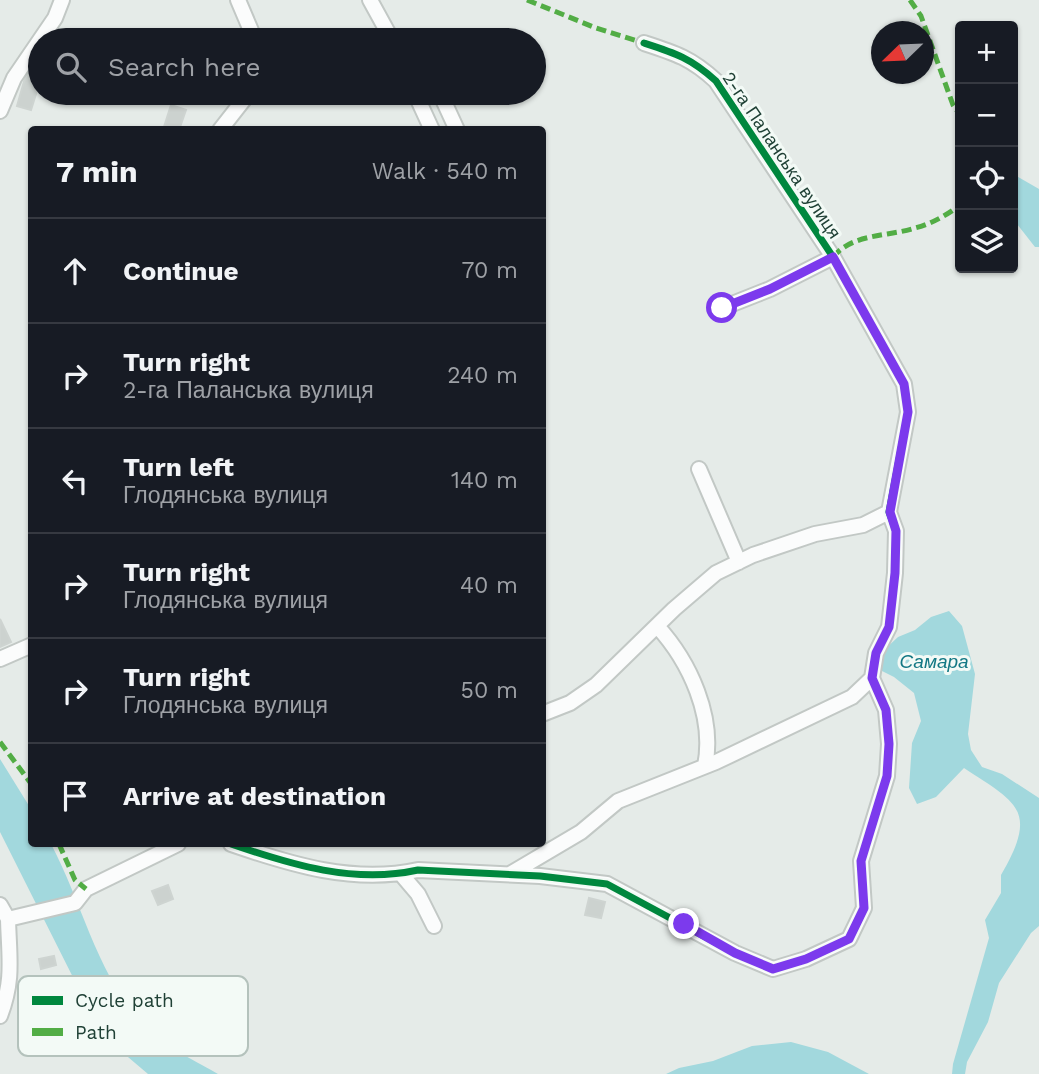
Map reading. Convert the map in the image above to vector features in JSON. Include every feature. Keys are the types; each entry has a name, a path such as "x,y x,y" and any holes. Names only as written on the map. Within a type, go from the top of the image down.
{"street":[{"path":"48,28 62,0"},
{"path":"238,0 250,28"},
{"path":"370,0 385,28"},
{"name":"2-га Паланська вулиця","path":"644,43 698,64 716,81 833,257 904,384 908,412 890,512 896,531 895,573 889,627 876,653 872,678"},
{"path":"0,111 14,78 28,58"},
{"path":"223,126 240,105"},
{"path":"421,105 430,126"},
{"path":"446,105 455,126"},
{"path":"722,308 770,289 833,257"},
{"path":"699,469 739,562"},
{"path":"546,712 570,703 596,685 716,573 815,534 863,525 890,512"},
{"path":"657,626 674,645 696,687 709,749 705,766"},
{"path":"0,659 28,647"},
{"path":"240,847 265,856 345,875 401,874 418,870 607,884 735,953 773,969 806,959 849,939 864,908 861,861 887,776 889,744 886,710 872,678 852,696 705,766 618,801 581,832 509,875"},
{"path":"8,919 75,903 86,889 172,847"},
{"path":"401,874 418,894 434,926"},
{"path":"0,905 8,919 11,968 9,990 0,1016"}],"water":[{"path":"1018,177 1039,189 1039,247 1035,247 1018,225"},
{"name":"Самара","path":"949,611 962,626 975,674 968,734 971,750 982,767 1002,774 1039,798 1039,926 1031,933 999,983 988,1022 967,1062 965,1074 952,1074 953,1064 989,938 985,920 1001,893 1001,875 1019,836 1020,822 1017,810 1009,800 964,768 936,797 917,804 909,788 912,743 921,721 914,693 894,677 878,669 882,652 898,637 915,630 931,617"},
{"path":"0,759 28,804 28,847 52,847 110,976 72,976 0,832"},
{"path":"791,1042 828,1052 869,1074 666,1074 679,1068 713,1061 752,1046"},
{"path":"127,1056 187,1056 218,1074 148,1074"}],"building":[{"path":"28,74 28,105 33,105 31,110 17,106"},
{"path":"171,105 186,110 180,126 164,126"},
{"path":"0,619 11,642 0,647"},
{"path":"168,885 173,899 158,905 152,891"},
{"path":"589,898 605,902 601,918 585,915"},
{"path":"54,956 56,965 41,969 39,959"}],"marked path":[{"path":"527,0 596,28 644,43"},
{"path":"910,0 921,16 955,108"},
{"path":"833,257 841,249 860,240 921,226 955,208"},
{"path":"0,742 28,780"},
{"path":"60,847 75,880 86,889"}],"cycle path":[{"path":"240,847 300,865 347,873 394,874 418,870 540,876 607,884 735,953 773,969 806,959 849,939 864,908 861,861 887,776 889,744 886,710 872,678 876,653 889,627 895,573 896,531 889,512 908,412 904,384 833,257 716,81 682,57 644,43"}],"route":[{"path":"684,924 735,953 773,969 806,959 849,939 864,908 861,861 887,776 889,744 886,710 872,678 876,653 889,627 895,573 896,531 890,512 908,412 904,384 833,257 770,289 722,308"}]}
